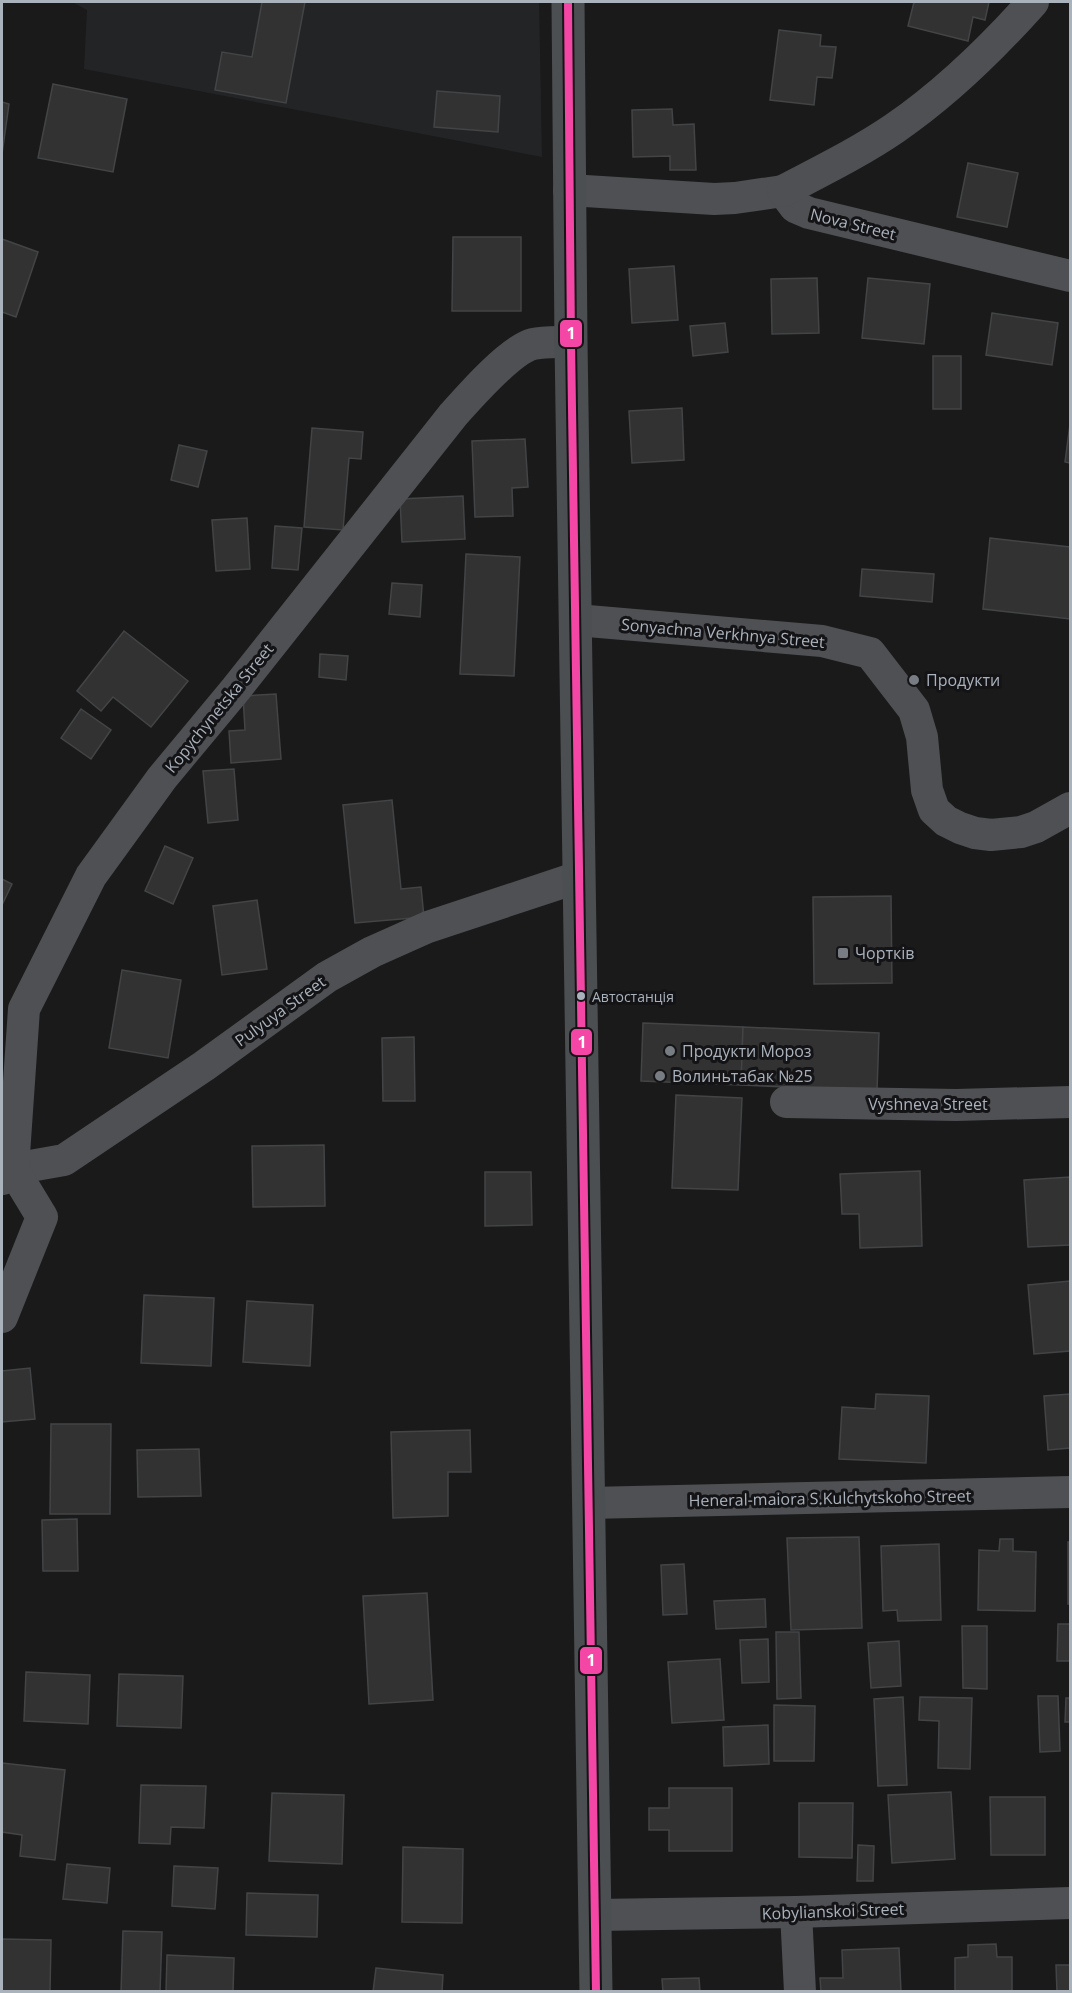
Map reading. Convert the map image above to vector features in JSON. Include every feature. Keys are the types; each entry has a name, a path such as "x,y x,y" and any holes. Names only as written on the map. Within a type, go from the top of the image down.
{"main road":[{"path":"568,2 596,1992"}],"street":[{"path":"569,190 714,199 783,191 861,149 929,103 982,56 1033,2"},
{"name":"Nova Street","path":"783,191 795,207 809,213 1071,276"},
{"name":"Kopychynetska Street","path":"7,1174 24,1009 92,876 162,778 236,689 453,415 519,351 539,343 571,342"},
{"name":"Sonyachna Verkhnya Street","path":"576,620 822,641 870,653 914,710 922,737 927,790 934,810 946,821 975,833 991,835 1021,832 1071,808"},
{"name":"Pulyuya Street","path":"7,1174 64,1160 204,1066 327,977 372,952 428,927 579,877"},
{"name":"Vyshneva Street","path":"786,1102 956,1105 1071,1102"},
{"path":"2,1317 42,1217 7,1174"},
{"name":"Heneral-maiora S.Kulchytskoho Street","path":"589,1503 1071,1492"},
{"name":"Kobylianskoi Street","path":"595,1915 1071,1904"},
{"path":"796,1912 800,1992"}],"shaded area":[{"path":"72,2 539,2 542,157 84,69 87,10"}],"building":[{"path":"262,2 305,2 286,103 215,90 222,52 252,57"},
{"path":"914,2 989,2 985,20 973,17 968,41 908,26"},
{"path":"779,30 821,35 820,46 836,47 832,78 817,77 814,105 770,100"},
{"path":"53,84 127,99 113,172 38,158"},
{"path":"437,91 500,96 498,132 434,127"},
{"path":"2,102 9,104 2,154"},
{"path":"672,109 673,125 694,124 696,170 670,170 670,156 633,157 632,110"},
{"path":"968,163 1018,173 1007,227 957,217"},
{"path":"453,237 521,237 521,311 452,311"},
{"path":"2,239 38,252 16,317 2,312"},
{"path":"674,266 678,320 632,323 629,269"},
{"path":"817,278 819,333 772,334 771,279"},
{"path":"868,278 930,284 924,344 862,338"},
{"path":"992,313 1058,323 1052,365 986,355"},
{"path":"725,323 728,352 693,356 690,326"},
{"path":"933,356 961,356 961,409 933,409"},
{"path":"682,408 684,460 632,463 629,411"},
{"path":"1070,424 1070,463 1065,462"},
{"path":"312,428 363,432 361,459 349,458 343,530 304,527"},
{"path":"525,439 528,487 512,488 513,516 475,517 472,441"},
{"path":"179,445 207,451 198,487 171,480"},
{"path":"463,496 465,539 402,542 400,499"},
{"path":"247,518 250,569 216,571 212,520"},
{"path":"275,526 302,528 298,570 272,568"},
{"path":"990,538 1070,547 1070,619 983,609"},
{"path":"466,554 520,557 514,676 460,674"},
{"path":"862,569 934,574 932,602 860,596"},
{"path":"392,583 422,585 420,617 389,614"},
{"path":"124,631 188,681 151,727 113,697 101,711 77,691"},
{"path":"320,654 348,656 346,680 319,677"},
{"path":"276,694 281,759 231,763 229,731 245,730 243,696"},
{"path":"81,709 111,730 91,759 61,738"},
{"path":"234,769 238,820 208,823 203,771"},
{"path":"392,800 401,889 421,887 424,917 355,923 343,805"},
{"path":"165,846 193,858 173,904 145,891"},
{"path":"2,879 12,884 2,905"},
{"path":"891,896 892,983 814,984 813,897"},
{"path":"257,900 267,969 222,975 213,906"},
{"path":"122,970 181,980 168,1058 109,1048"},
{"path":"643,1023 743,1027 741,1085 641,1081"},
{"path":"743,1027 879,1033 877,1091 741,1085"},
{"path":"414,1037 415,1101 383,1101 382,1038"},
{"path":"676,1095 742,1098 738,1190 672,1188"},
{"path":"324,1145 325,1206 253,1207 252,1146"},
{"path":"920,1171 922,1246 860,1248 859,1214 842,1214 840,1174"},
{"path":"485,1172 531,1172 532,1225 485,1226"},
{"path":"1070,1177 1070,1245 1028,1247 1024,1180"},
{"path":"1070,1281 1070,1351 1034,1354 1028,1285"},
{"path":"144,1295 214,1298 211,1366 141,1363"},
{"path":"247,1301 313,1305 310,1366 243,1362"},
{"path":"30,1368 35,1419 2,1422 2,1371"},
{"path":"876,1394 929,1396 926,1463 839,1459 842,1407 875,1409"},
{"path":"1070,1394 1070,1448 1048,1450 1044,1396"},
{"path":"51,1424 111,1424 110,1514 50,1514"},
{"path":"470,1430 471,1472 448,1472 448,1516 393,1518 391,1432"},
{"path":"199,1449 201,1496 138,1497 137,1450"},
{"path":"77,1519 78,1571 43,1571 42,1520"},
{"path":"859,1537 862,1628 791,1630 787,1538"},
{"path":"1000,1539 1013,1539 1013,1551 1036,1552 1035,1611 978,1610 979,1550 999,1551"},
{"path":"1068,1542 1070,1542 1070,1604 1068,1604"},
{"path":"939,1544 941,1620 898,1621 897,1610 883,1611 881,1546"},
{"path":"684,1564 687,1614 663,1615 661,1565"},
{"path":"427,1593 433,1700 369,1704 363,1596"},
{"path":"765,1599 766,1627 716,1629 714,1601"},
{"path":"1058,1624 1070,1624 1070,1661 1057,1661"},
{"path":"962,1626 987,1626 987,1689 963,1688"},
{"path":"776,1632 799,1632 801,1698 777,1699"},
{"path":"768,1639 769,1682 742,1683 740,1640"},
{"path":"899,1641 901,1686 871,1688 868,1643"},
{"path":"720,1659 724,1720 672,1723 668,1662"},
{"path":"26,1672 90,1675 88,1724 24,1721"},
{"path":"119,1674 183,1676 181,1728 117,1726"},
{"path":"1038,1696 1058,1696 1060,1751 1040,1752"},
{"path":"903,1697 907,1785 878,1786 874,1699"},
{"path":"920,1697 972,1698 970,1769 938,1768 939,1721 919,1720"},
{"path":"1066,1698 1070,1698 1070,1722 1065,1722"},
{"path":"774,1705 815,1706 814,1761 774,1761"},
{"path":"768,1725 769,1764 724,1766 723,1727"},
{"path":"2,1763 65,1770 55,1860 20,1856 22,1835 2,1832"},
{"path":"141,1785 206,1786 204,1828 171,1827 170,1844 139,1843"},
{"path":"669,1788 732,1788 732,1851 669,1851 669,1830 649,1830 649,1808 669,1808"},
{"path":"951,1792 955,1859 892,1863 888,1795"},
{"path":"272,1793 344,1795 342,1864 269,1861"},
{"path":"990,1797 1045,1797 1045,1855 991,1855"},
{"path":"799,1803 853,1803 852,1858 799,1857"},
{"path":"858,1845 874,1846 873,1881 857,1881"},
{"path":"403,1847 463,1849 462,1923 402,1922"},
{"path":"67,1864 110,1868 107,1903 63,1899"},
{"path":"174,1866 218,1868 215,1909 172,1906"},
{"path":"247,1893 318,1895 317,1937 246,1935"},
{"path":"123,1931 162,1932 160,1992 121,1992"},
{"path":"2,1939 51,1940 50,1992 2,1992"},
{"path":"996,1944 997,1957 1012,1957 1012,1992 955,1992 955,1958 968,1957 968,1945"},
{"path":"899,1948 901,1992 821,1992 820,1978 843,1978 842,1950"},
{"path":"167,1955 234,1958 233,1992 166,1992"},
{"path":"1056,1965 1070,1965 1070,1992 1057,1992"},
{"path":"376,1968 443,1975 442,1992 373,1992"},
{"path":"699,1978 700,1992 663,1992 662,1979"}],"transit line":[{"name":"1","path":"568,2 596,1992"}],"place":[{"name":"Продукти","path":"914,680"},
{"name":"Чортків","path":"843,953"},
{"name":"Автостанція","path":"581,996"},
{"name":"Продукти Мороз","path":"670,1051"},
{"name":"Волиньтабак №25","path":"660,1076"}]}
